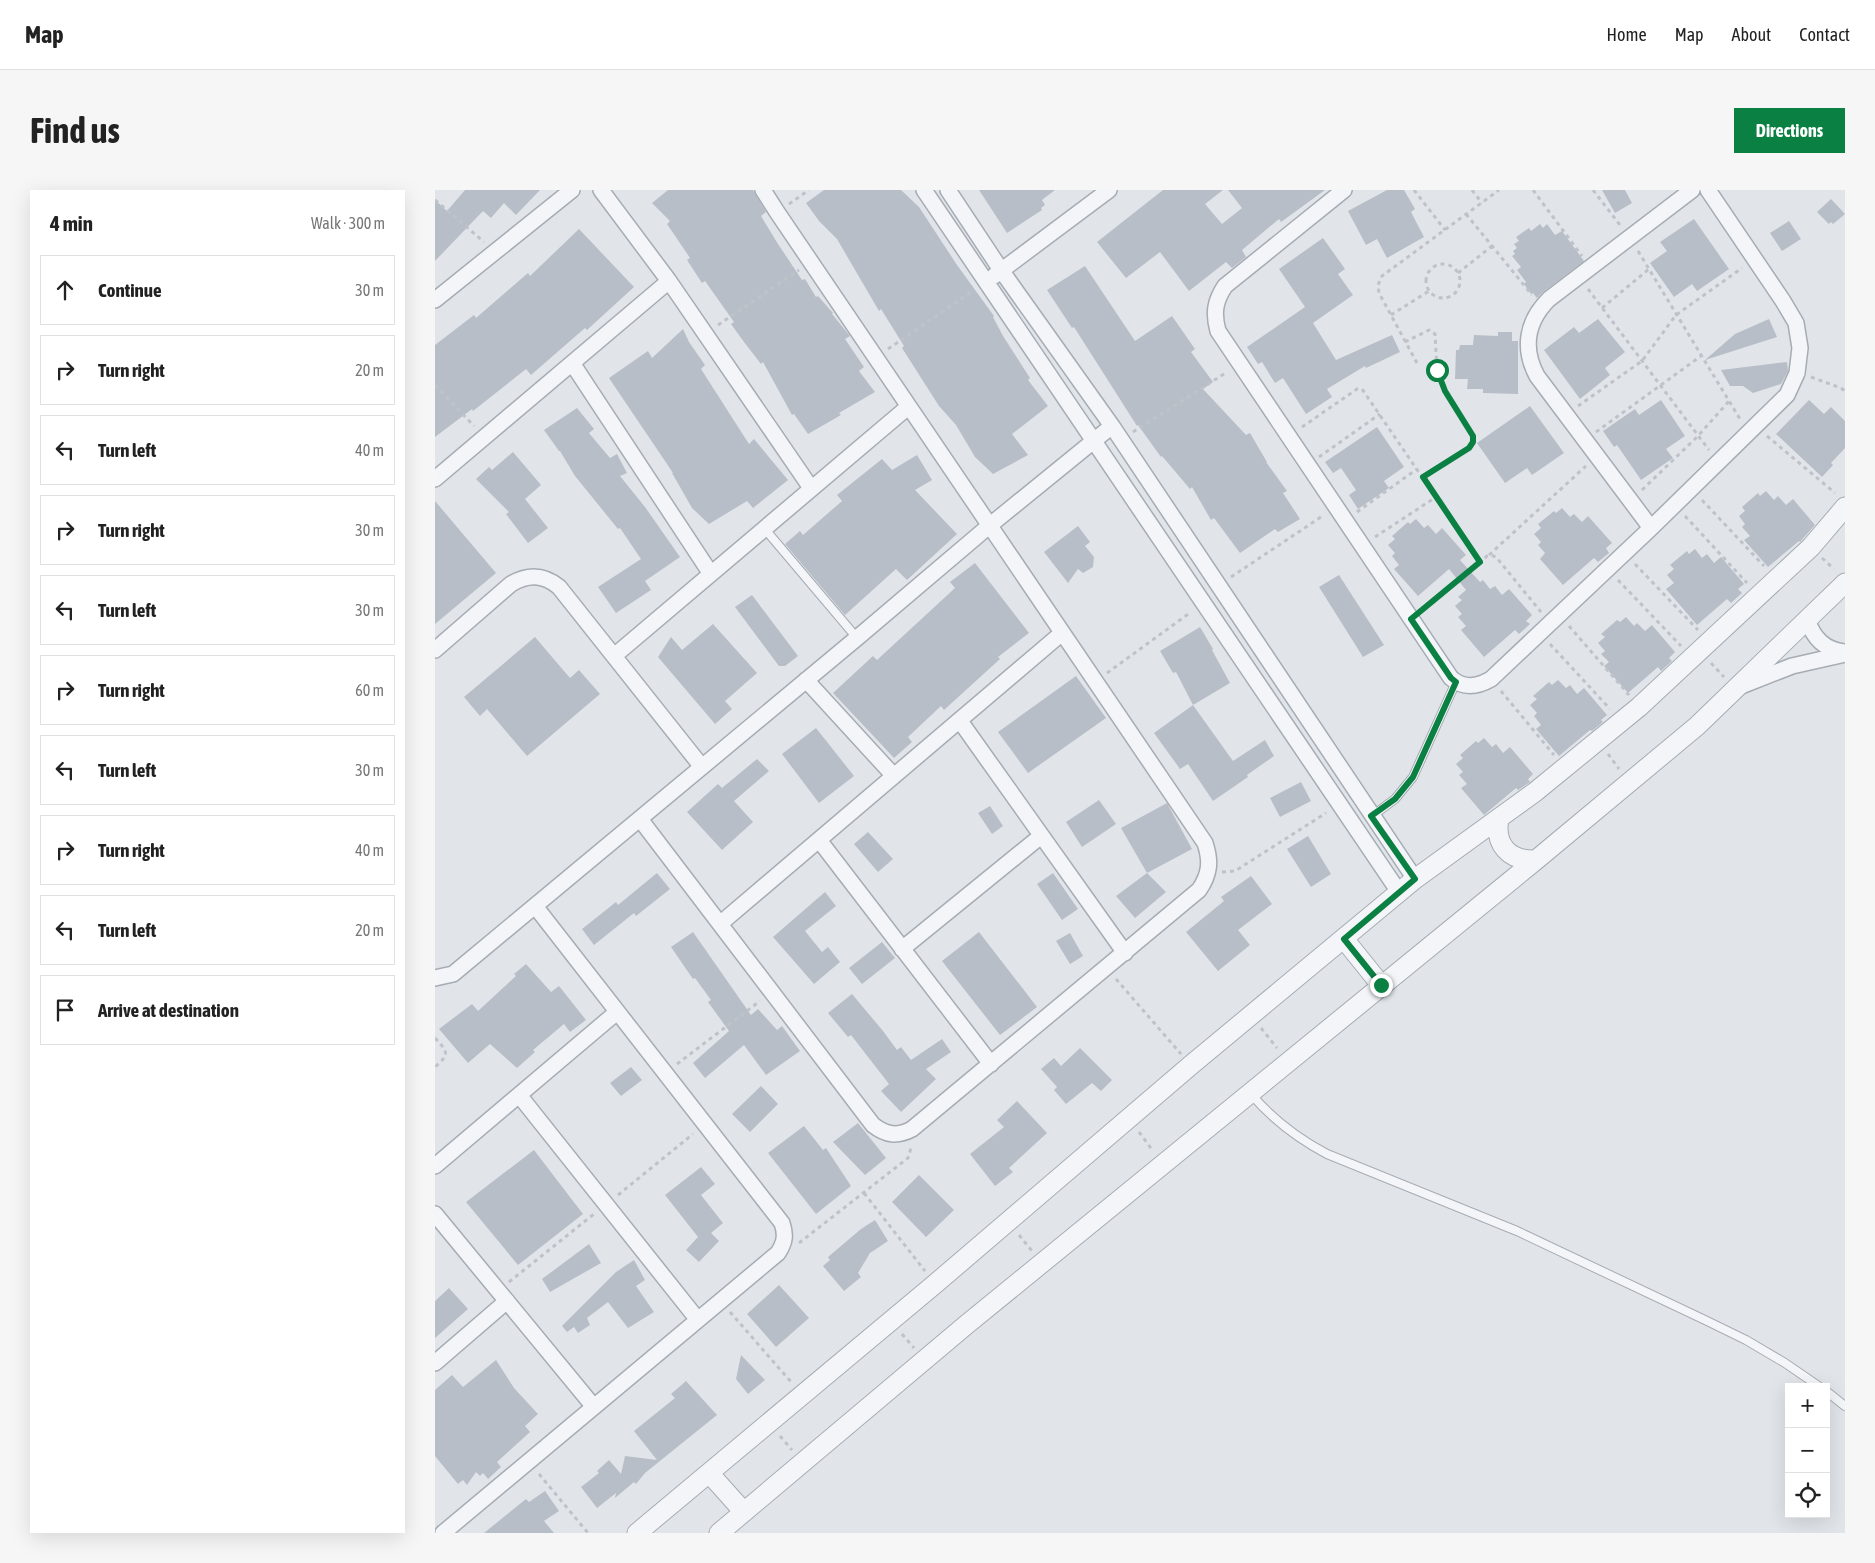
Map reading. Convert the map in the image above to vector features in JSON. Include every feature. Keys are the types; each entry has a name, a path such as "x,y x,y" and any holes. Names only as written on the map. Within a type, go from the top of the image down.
{"street":[{"path":"435,300 572,190"},
{"path":"601,190 669,281 811,488"},
{"path":"640,819 873,1125 881,1132 892,1135 902,1134 912,1129 1125,953 1199,890 1206,880 1209,868 1209,855 1205,843 763,190"},
{"path":"924,190 1399,892"},
{"path":"948,190 1001,270 1112,426 1371,816 1415,879"},
{"path":"1345,190 1225,286 1218,296 1214,319 1218,330 1240,364 1451,678 1462,685 1476,686 1491,679 1625,553 1787,395 1797,373 1800,348 1795,323 1783,300 1708,190"},
{"path":"1651,528 1537,376 1529,357 1529,332 1535,316 1549,299 1692,190"},
{"path":"986,281 1105,191"},
{"path":"435,479 669,281"},
{"path":"573,363 711,574"},
{"path":"614,656 908,406"},
{"path":"435,978 453,974 989,526 1112,426"},
{"path":"637,1533 935,1284 1191,1065 1399,892 1535,792 1639,707 1811,547 1841,501"},
{"path":"435,650 511,584 530,576 546,578 559,587 702,767"},
{"path":"719,1533 924,1360 1536,860 1697,726 1807,620 1842,578"},
{"path":"1807,620 1812,634 1822,645 1845,653"},
{"path":"721,924 1062,633"},
{"path":"1735,689 1792,666 1845,653"},
{"path":"806,680 894,776"},
{"path":"960,720 1125,953"},
{"path":"1499,818 1497,829 1499,840 1505,850 1525,860 1536,860"},
{"path":"902,949 1041,836"},
{"path":"819,840 991,1064"},
{"path":"435,1524 443,1533 778,1253 784,1244 785,1233 782,1223 535,906"},
{"path":"1344,939 1381,985"},
{"path":"435,1166 617,1012"},
{"path":"519,1095 697,1320"},
{"path":"435,1214 594,1407"},
{"path":"435,1362 507,1301"},
{"path":"709,1473 743,1512"}],"lane":[{"path":"764,528 857,638"},
{"path":"1371,816 1395,799 1413,777 1456,682"},
{"path":"1250,1093 1277,1122 1327,1154 1517,1231 1746,1340 1785,1362 1814,1383"},
{"path":"1830,1394 1845,1406"}],"path":[{"path":"777,212 809,190"},
{"path":"1414,190 1445,230"},
{"path":"1472,190 1482,202"},
{"path":"1417,363 1379,293 1379,280 1499,190"},
{"path":"1533,190 1584,272 1602,308 1718,462"},
{"path":"1593,190 1629,238 1729,401 1751,430 1841,501"},
{"path":"435,200 495,252"},
{"path":"1467,214 1541,307"},
{"path":"1458,273 1493,246"},
{"path":"1566,414 1642,361 1676,315 1755,259"},
{"path":"705,334 810,262"},
{"path":"1436,265 1449,265 1458,273 1460,279 1459,286 1452,295 1440,298 1429,292 1425,280 1431,268 1436,265"},
{"path":"1602,308 1649,269"},
{"path":"875,358 986,281"},
{"path":"1391,315 1429,292"},
{"path":"1405,342 1429,330 1435,334 1437,370 1441,384 1474,440 1469,448 1423,477"},
{"path":"1585,440 1701,356"},
{"path":"1121,440 1240,364"},
{"path":"1797,373 1832,384 1845,391"},
{"path":"435,385 485,438"},
{"path":"1289,436 1359,388 1364,391 1480,562"},
{"path":"1630,501 1698,436 1729,401"},
{"path":"1307,465 1380,414"},
{"path":"1411,619 1489,555 1597,456"},
{"path":"1345,521 1417,469"},
{"path":"1691,489 1777,580"},
{"path":"1361,546 1436,497"},
{"path":"1675,505 1760,596"},
{"path":"1218,585 1336,507"},
{"path":"1811,547 1842,578"},
{"path":"1625,553 1701,651 1735,689"},
{"path":"1489,555 1496,558 1549,623 1621,722"},
{"path":"1608,569 1701,651"},
{"path":"1095,682 1203,603"},
{"path":"1549,623 1639,707"},
{"path":"1491,679 1565,768"},
{"path":"1597,741 1629,781"},
{"path":"1209,868 1221,872 1235,871 1340,805"},
{"path":"1106,968 1191,1065"},
{"path":"665,1073 772,991"},
{"path":"1251,1015 1288,1061"},
{"path":"435,1038 446,1052 444,1060 435,1067"},
{"path":"1129,1118 1163,1164"},
{"path":"784,1244 794,1245 804,1240 908,1158 911,1148 902,1134"},
{"path":"864,1192 935,1284"},
{"path":"1008,1222 1042,1263"},
{"path":"720,1301 802,1394"},
{"path":"891,1321 924,1360"},
{"path":"769,1423 802,1462"},
{"path":"529,1461 588,1533"}],"building":[{"path":"465,190 540,190 516,215 504,203 491,218 483,211 435,261 435,200 447,211"},
{"path":"668,190 753,190 766,212 761,216 778,244 802,280 805,279 816,297 818,296 833,313 850,336 845,339 864,367 859,371 875,392 808,434 794,414 792,415 763,362 761,364 744,342 731,324 734,322 705,281 702,283 687,260 690,258 667,224 670,221 652,203"},
{"path":"824,190 901,190 919,207 957,265 994,316 1003,336 1030,378 1028,380 1048,406 1012,434 1028,455 993,474 975,457 956,425 939,406 902,348 904,346 881,309 879,311 837,239 819,221 806,203"},
{"path":"979,190 1055,190 1042,200 1045,205 1041,208 1042,210 1007,233"},
{"path":"1163,190 1223,190 1205,204 1222,224 1242,208 1228,190 1325,190 1281,222 1279,219 1242,250 1246,257 1232,268 1226,262 1189,291 1160,252 1126,278 1097,242"},
{"path":"1387,190 1404,190 1415,209 1411,212 1424,237 1387,258 1377,239 1366,245 1348,211"},
{"path":"1602,190 1625,190 1632,203 1615,213"},
{"path":"1831,199 1845,214 1833,224 1831,222 1829,224 1817,212"},
{"path":"1694,219 1729,269 1697,291 1692,284 1674,297 1650,263 1667,251 1660,242"},
{"path":"1789,221 1801,239 1782,251 1770,233"},
{"path":"1540,224 1543,228 1547,224 1555,235 1562,231 1584,261 1537,298 1533,293 1531,294 1524,284 1526,282 1517,270 1521,267 1512,256 1515,254 1513,251 1517,248 1514,244 1519,241 1516,237 1529,228 1531,231"},
{"path":"579,229 634,287 587,330 585,328 531,375 526,369 473,411 472,409 435,437 435,345 474,315 476,318 528,273 530,276"},
{"path":"1323,238 1345,269 1338,274 1353,295 1313,323 1336,360 1392,335 1400,352 1366,368 1365,366 1327,389 1332,397 1306,414 1283,378 1275,383 1262,362 1258,364 1247,347 1305,307 1279,269"},
{"path":"1085,266 1135,341 1172,316 1195,349 1191,352 1213,382 1203,389 1246,435 1250,433 1266,462 1287,491 1283,493 1300,519 1278,532 1275,529 1240,553 1214,518 1211,520 1192,487 1190,489 1161,457 1137,426 1074,327 1072,328 1047,290"},
{"path":"1598,319 1625,352 1605,368 1610,375 1580,399 1544,350 1574,327 1579,333"},
{"path":"1769,319 1777,337 1705,360 1735,334"},
{"path":"683,329 689,342 705,365 701,369 749,444 754,439 788,480 753,508 747,501 709,524 692,508 673,473 609,378 648,351 652,358"},
{"path":"1498,332 1512,332 1512,341 1518,341 1518,394 1483,393 1483,389 1467,389 1468,379 1455,379 1456,350 1459,350 1460,345 1473,345 1474,335 1498,336"},
{"path":"1787,362 1788,371 1781,384 1753,393 1743,386 1730,386 1721,370"},
{"path":"1661,400 1685,436 1666,449 1673,458 1641,480 1617,445 1614,447 1603,431 1635,409 1639,415"},
{"path":"1809,400 1824,414 1831,407 1845,421 1845,448 1831,463 1833,465 1822,477 1776,434"},
{"path":"1530,406 1564,453 1532,475 1527,468 1505,483 1477,443"},
{"path":"577,408 594,429 589,433 610,458 617,454 627,473 620,476 645,507 680,557 645,581 651,590 616,613 598,587 641,559 620,528 618,529 575,476 560,451 544,430"},
{"path":"1377,427 1404,467 1384,481 1389,488 1358,509 1349,495 1356,490 1341,468 1333,473 1325,462"},
{"path":"513,452 541,485 525,499 548,528 528,543 506,514 509,512 476,479 489,467 492,470"},
{"path":"917,455 932,480 915,490 957,534 907,580 896,569 845,615 785,544 800,531 803,535 842,501 837,495 882,459 892,470"},
{"path":"1766,491 1774,500 1778,496 1786,505 1793,499 1815,525 1800,542 1768,567 1744,540 1750,536 1742,527 1745,524 1739,516 1745,511 1742,507 1758,493 1760,496"},
{"path":"435,501 496,573 435,624"},
{"path":"1562,508 1570,517 1574,514 1582,522 1588,516 1612,543 1606,548 1609,553 1598,562 1594,558 1563,585 1540,559 1545,553 1538,545 1541,542 1534,534 1541,528 1538,524 1554,511 1556,513"},
{"path":"1416,519 1424,528 1428,525 1436,534 1442,528 1466,555 1460,560 1480,582 1483,580 1490,589 1495,586 1502,595 1509,589 1532,615 1526,621 1530,624 1519,634 1515,630 1484,657 1461,630 1466,626 1458,617 1462,614 1455,606 1462,600 1458,597 1466,590 1449,569 1418,596 1394,569 1399,565 1392,556 1395,553 1388,545 1395,539 1392,536 1408,522 1410,524"},
{"path":"1078,526 1090,542 1085,546 1094,557 1093,567 1083,573 1078,569 1068,583 1044,552"},
{"path":"1695,549 1702,558 1707,554 1714,563 1721,557 1744,584 1738,589 1742,593 1731,603 1727,599 1697,625 1666,589 1674,583 1667,575 1674,569 1670,565 1687,551 1689,554"},
{"path":"975,563 1029,633 998,657 1000,659 944,710 941,706 908,737 912,742 894,758 833,693 873,656 877,660 955,588 950,582"},
{"path":"1339,575 1384,645 1363,657 1319,587"},
{"path":"752,595 798,656 785,666 779,666 735,607"},
{"path":"1626,617 1634,626 1637,623 1645,631 1652,625 1675,652 1669,658 1672,661 1661,671 1658,667 1628,693 1604,666 1609,662 1601,654 1605,651 1598,643 1605,637 1601,634 1617,620 1620,622"},
{"path":"713,624 757,673 725,701 732,709 715,724 658,657 671,637 682,650"},
{"path":"1200,627 1230,683 1193,705 1176,672 1173,673 1160,651"},
{"path":"535,637 570,678 579,670 600,694 527,756 487,709 480,716 464,697"},
{"path":"1076,676 1106,718 1028,773 998,732"},
{"path":"1558,680 1566,688 1570,685 1577,694 1584,688 1607,715 1601,720 1603,722 1592,731 1590,730 1559,756 1536,729 1541,725 1534,716 1537,713 1530,705 1537,699 1533,696 1549,682 1552,685"},
{"path":"1193,705 1233,761 1265,740 1274,756 1213,801 1188,764 1180,769 1154,733"},
{"path":"816,728 854,776 819,803 782,754"},
{"path":"1484,738 1492,747 1496,744 1503,753 1510,747 1533,774 1528,779 1530,782 1518,790 1516,788 1484,815 1461,788 1467,784 1459,775 1463,772 1456,764 1463,758 1460,755 1476,741 1478,743"},
{"path":"757,759 769,771 734,801 753,822 722,850 687,812 718,784 722,788"},
{"path":"1301,782 1311,801 1280,817 1270,798"},
{"path":"1099,800 1116,824 1082,847 1066,822"},
{"path":"1167,803 1192,849 1147,873 1121,828"},
{"path":"990,806 1003,826 992,834 978,813"},
{"path":"868,832 893,859 878,872 854,844"},
{"path":"1308,836 1331,874 1311,887 1287,849"},
{"path":"657,873 670,889 636,916 634,913 594,945 582,929 616,902 618,905"},
{"path":"1053,873 1078,909 1062,920 1037,884"},
{"path":"1147,873 1166,892 1135,918 1116,896"},
{"path":"1251,876 1272,904 1238,930 1250,945 1218,971 1186,932 1224,901 1221,897"},
{"path":"825,892 836,906 805,931 822,952 828,947 840,962 814,984 773,937"},
{"path":"693,932 751,1015 758,1009 777,1030 782,1026 800,1051 766,1075 744,1045 705,1078 693,1063 729,1031 708,1002 711,1000 695,978 693,979 671,947"},
{"path":"979,932 1037,1007 1000,1035 942,961"},
{"path":"1070,933 1083,956 1070,964 1056,941"},
{"path":"882,942 895,958 862,984 849,968"},
{"path":"526,964 551,992 559,986 586,1020 570,1032 564,1024 533,1050 535,1052 517,1068 490,1044 468,1063 439,1029 472,1004 478,1011 516,976 514,974"},
{"path":"852,994 897,1050 901,1047 911,1060 942,1039 951,1052 926,1069 936,1079 901,1112 881,1091 889,1084 851,1035 848,1037 828,1013"},
{"path":"1080,1048 1112,1080 1101,1091 1092,1083 1066,1104 1054,1090 1057,1087 1041,1069 1054,1058 1061,1066"},
{"path":"631,1067 642,1080 621,1096 610,1083"},
{"path":"761,1086 778,1104 750,1132 732,1114"},
{"path":"1017,1101 1047,1133 1009,1168 1013,1172 995,1186 970,1154 1004,1127 997,1120"},
{"path":"858,1123 886,1158 865,1175 833,1142"},
{"path":"804,1126 823,1150 826,1148 851,1186 816,1214 768,1153"},
{"path":"534,1150 583,1214 518,1265 466,1202"},
{"path":"701,1167 715,1184 701,1195 723,1223 711,1233 719,1241 699,1262 686,1250 698,1237 665,1195"},
{"path":"919,1175 954,1210 926,1237 892,1202"},
{"path":"875,1220 888,1241 870,1253 858,1273 861,1277 844,1291 823,1266 830,1260 828,1257 861,1229"},
{"path":"589,1244 601,1263 550,1292 542,1279"},
{"path":"634,1260 645,1280 636,1286 654,1312 628,1328 608,1302 587,1318 590,1325 578,1333 574,1327 567,1332 562,1326 616,1272"},
{"path":"779,1285 809,1318 776,1347 747,1314"},
{"path":"449,1288 468,1309 435,1338 435,1301"},
{"path":"741,1355 765,1380 748,1394 736,1379"},
{"path":"496,1360 514,1388 538,1414 525,1426 530,1432 497,1462 501,1467 488,1479 483,1473 480,1476 476,1472 467,1485 463,1480 458,1484 435,1456 435,1390 452,1375 463,1387"},
{"path":"686,1381 717,1415 645,1473 636,1484 634,1482 615,1498 616,1493 597,1508 581,1487 599,1473 597,1471 609,1460 621,1474 625,1456 657,1460 634,1431 675,1398 671,1394"},
{"path":"545,1491 559,1511 544,1521 554,1533 484,1533 526,1499 529,1502"}],"route":[{"path":"1381,985 1344,939 1415,879 1371,816 1395,799 1413,777 1456,682 1451,678 1411,619 1480,562 1423,477 1469,448 1474,440 1441,384 1437,370"}]}
